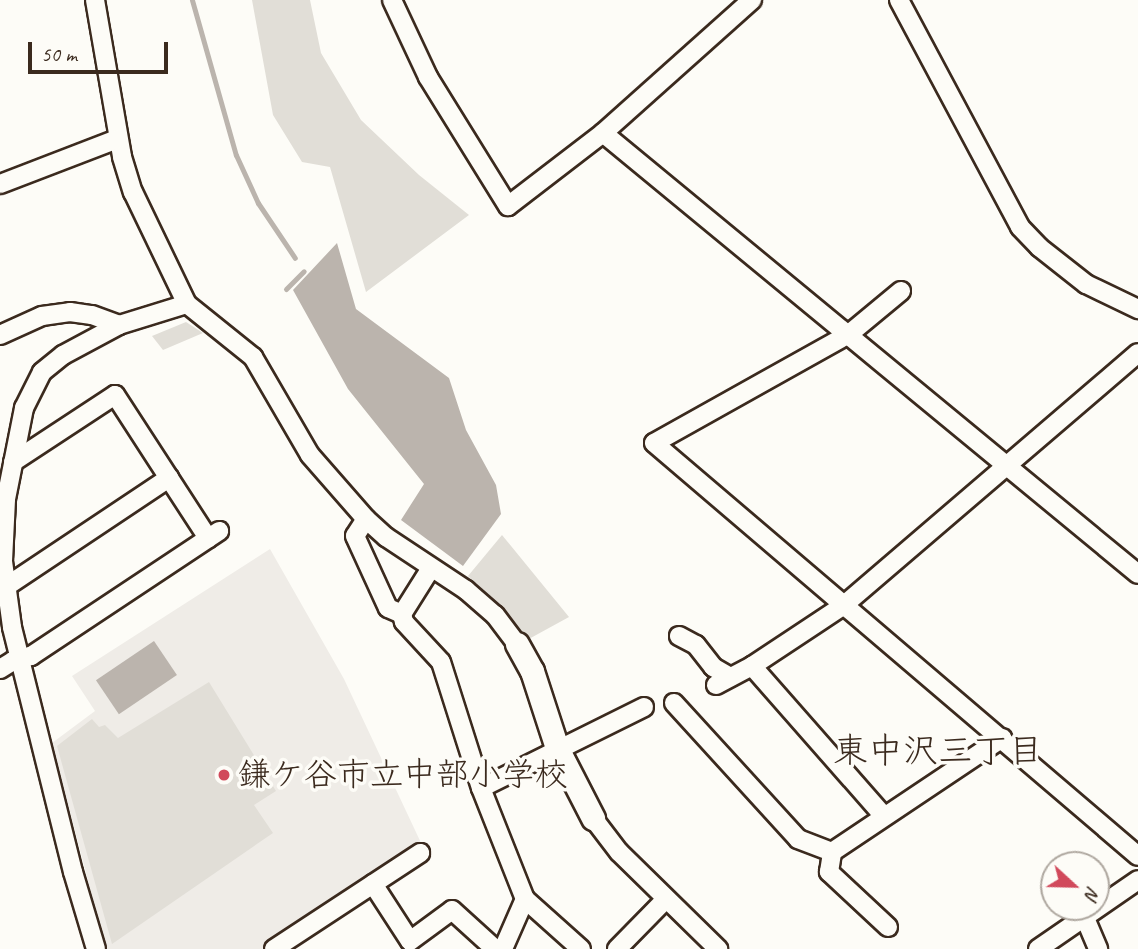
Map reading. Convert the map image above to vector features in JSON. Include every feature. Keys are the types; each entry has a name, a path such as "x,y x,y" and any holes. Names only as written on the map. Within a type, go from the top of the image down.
{"street":[{"path":"95,0 117,139 133,192 187,304 253,357 310,455 366,519 431,568 466,590 495,614 517,644 531,671 556,748 593,818 619,852 718,949"},
{"path":"392,0 428,77 508,206 603,133 752,0"},
{"path":"899,0 1020,227 1039,247 1086,284 1138,309"},
{"path":"603,133 1008,464 1138,574"},
{"path":"0,184 117,139"},
{"path":"901,291 849,334 654,443 1138,856"},
{"path":"96,949 73,872 21,659 4,561 3,500 24,408 42,372 63,355 119,325 187,304"},
{"path":"0,335 42,316 70,312 92,315 119,325"},
{"path":"678,636 696,645 723,681 752,666 844,605 1138,353"},
{"path":"0,669 31,656 214,535 169,478 115,395 13,462"},
{"path":"7,586 169,478"},
{"path":"366,519 355,536 388,608 402,614"},
{"path":"431,568 402,614 404,622 441,662 481,788 525,899 581,949"},
{"path":"752,666 883,815"},
{"path":"674,703 798,839 832,852"},
{"path":"481,788 556,748 644,707"},
{"path":"888,927 829,872 832,852 883,815 1002,738"},
{"path":"274,949 421,853"},
{"path":"1110,900 1138,880"},
{"path":"373,884 413,945 452,910 495,949"},
{"path":"503,949 525,899"},
{"path":"617,949 665,900"},
{"path":"1038,949 1080,921"},
{"path":"1086,921 1098,949"}],"shaded area":[{"path":"252,0 310,0 321,53 361,120 419,175 469,215 366,292 330,167 302,162 273,115"},
{"path":"337,243 356,309 449,378 466,430 496,485 501,514 463,566 401,520 424,484 348,389 293,290"},
{"path":"186,322 203,333 163,350 152,336"},
{"path":"502,535 569,617 527,640 499,604 468,576"},
{"name":"鎌ケ谷市立中部小学校","path":"270,549 344,679 422,845 262,949 106,949 52,743 95,711 72,676"},
{"path":"154,641 177,675 119,714 96,680"},
{"path":"209,682 276,791 254,805 273,833 112,944 57,746 92,719 99,727 105,725 118,738"}],"waterway":[{"path":"192,0 236,155 258,203 295,258"},
{"path":"286,289 304,271"}],"place":[{"name":"鎌ケ谷市立中部小学校","path":"224,775"}],"district":[{"name":"東中沢三丁目","path":"938,751"}]}
